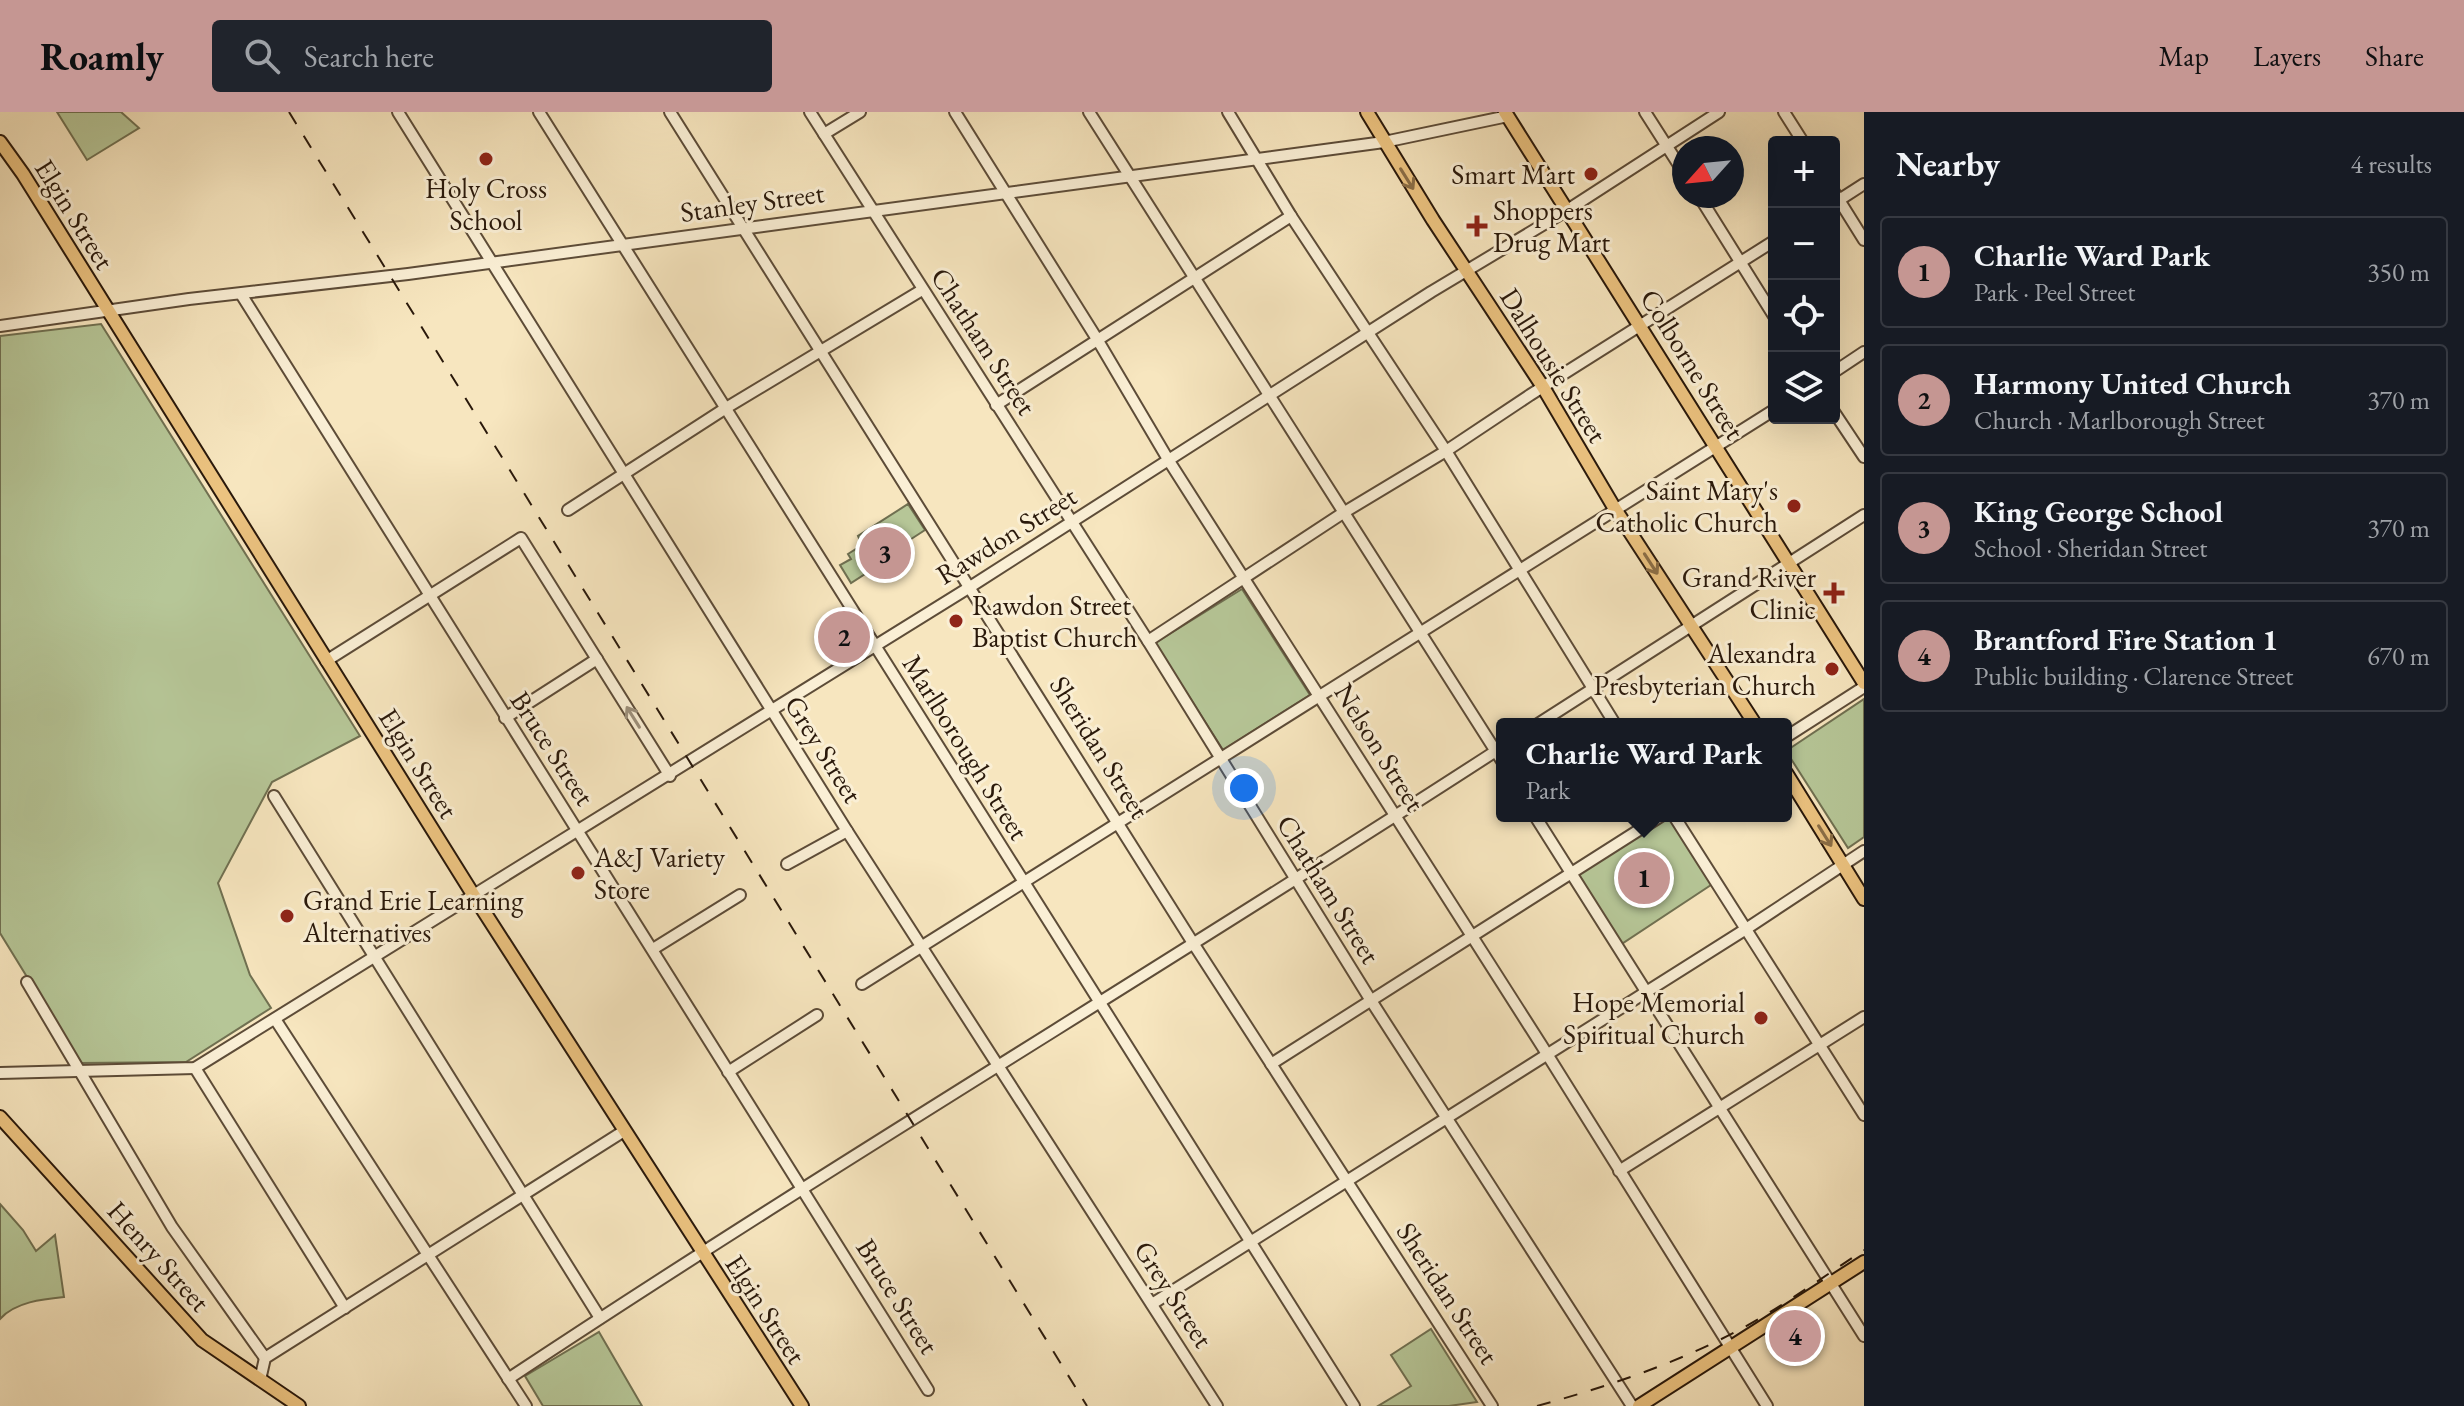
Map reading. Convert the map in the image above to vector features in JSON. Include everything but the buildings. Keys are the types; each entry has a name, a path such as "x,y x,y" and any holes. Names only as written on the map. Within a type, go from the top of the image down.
{"main road":[{"name":"Dalhousie Street","path":"1367,112 1465,270 1543,387 1615,509 1751,718"},
{"name":"Colborne Street","path":"1507,114 1864,685"},
{"name":"Elgin Street","path":"0,142 23,174 474,896 802,1406"},
{"path":"1792,783 1864,899"},
{"name":"Henry Street","path":"0,1117 202,1340 299,1406"},
{"path":"1639,1406 1864,1262"}],"street":[{"name":"Grey Street","path":"398,112 847,831 1217,1406"},
{"name":"Marlborough Street","path":"539,112 1354,1406"},
{"name":"Sheridan Street","path":"670,112 1193,943 1492,1406"},
{"name":"Chatham Street","path":"810,112 1148,641 1370,999 1632,1406"},
{"path":"824,134 860,112"},
{"name":"Nelson Street","path":"955,112 1169,461 1548,1055 1767,1406"},
{"path":"1089,112 1419,632 1496,747"},
{"path":"1228,112 1291,216 1446,451 1611,718"},
{"path":"1645,112 1672,154"},
{"name":"Rawdon Street","path":"195,1068 670,776 1719,112"},
{"path":"1784,112 1799,136"},
{"name":"Stanley Street","path":"0,326 1384,142 1507,114"},
{"path":"1840,196 1864,184"},
{"path":"1840,204 1864,240"},
{"path":"1707,208 1768,306"},
{"path":"996,405 1291,216"},
{"path":"1148,641 1343,513 1446,451 1768,245"},
{"path":"568,510 726,408 922,290"},
{"name":"Bruce Street","path":"241,294 428,597 653,949 928,1390"},
{"path":"1840,368 1864,352"},
{"path":"862,984 1768,414"},
{"path":"1840,421 1864,457"},
{"path":"1547,718 1864,515"},
{"path":"326,661 521,538 670,776"},
{"path":"505,718 597,659"},
{"path":"1792,733 1864,685"},
{"path":"508,1379 701,1252 1496,755"},
{"path":"274,796 600,1318"},
{"path":"1539,822 1864,1336"},
{"path":"1271,1064 1652,822"},
{"path":"1678,822 1864,1115"},
{"path":"787,864 847,831"},
{"path":"1152,1304 1548,1055 1864,851"},
{"path":"653,949 740,895"},
{"path":"27,982 172,1227 265,1358"},
{"path":"728,1072 817,1015"},
{"path":"1619,1171 1721,1110 1864,1017"},
{"path":"275,1019 526,1406"},
{"path":"0,1073 195,1068 345,1308"},
{"path":"260,1380 265,1358 624,1131"}],"green space":[{"path":"57,112 121,112 139,128 87,160"},
{"path":"101,324 360,736 272,782 218,883 250,975 271,1008 186,1062 80,1063 0,933 0,336"},
{"path":"908,504 925,530 905,543 907,547 851,583 840,565 851,559 848,554 862,545 858,536"},
{"path":"1242,589 1310,695 1223,750 1155,643"},
{"path":"1864,699 1864,837 1848,848 1792,760 1792,747"},
{"path":"1652,822 1678,822 1717,881 1617,947 1570,874"},
{"path":"0,1204 23,1230 36,1251 55,1235 64,1297 21,1305 0,1319"},
{"path":"1431,1329 1477,1402 1449,1406 1378,1406 1411,1386 1391,1355"},
{"path":"599,1332 642,1406 543,1406 525,1376"}],"railway":[{"path":"289,112 1087,1406"},
{"path":"1537,1406 1640,1374 1690,1354 1771,1312 1864,1250"}],"place":[{"name":"Holy Cross School","path":"486,159"},
{"name":"Smart Mart","path":"1591,174"},
{"name":"Shoppers Drug Mart","path":"1477,226"},
{"name":"Saint Mary's Catholic Church","path":"1794,506"},
{"name":"King George School","path":"885,553"},
{"name":"Grand River Clinic","path":"1834,593"},
{"name":"Rawdon Street Baptist Church","path":"956,621"},
{"name":"Harmony United Church","path":"844,637"},
{"name":"Alexandra Presbyterian Church","path":"1832,669"},
{"name":"A&J Variety Store","path":"578,873"},
{"name":"Charlie Ward Park","path":"1644,878"},
{"name":"Grand Erie Learning Alternatives","path":"287,916"},
{"name":"Hope Memorial Spiritual Church","path":"1761,1018"},
{"name":"Brantford Fire Station 1","path":"1795,1336"}]}
